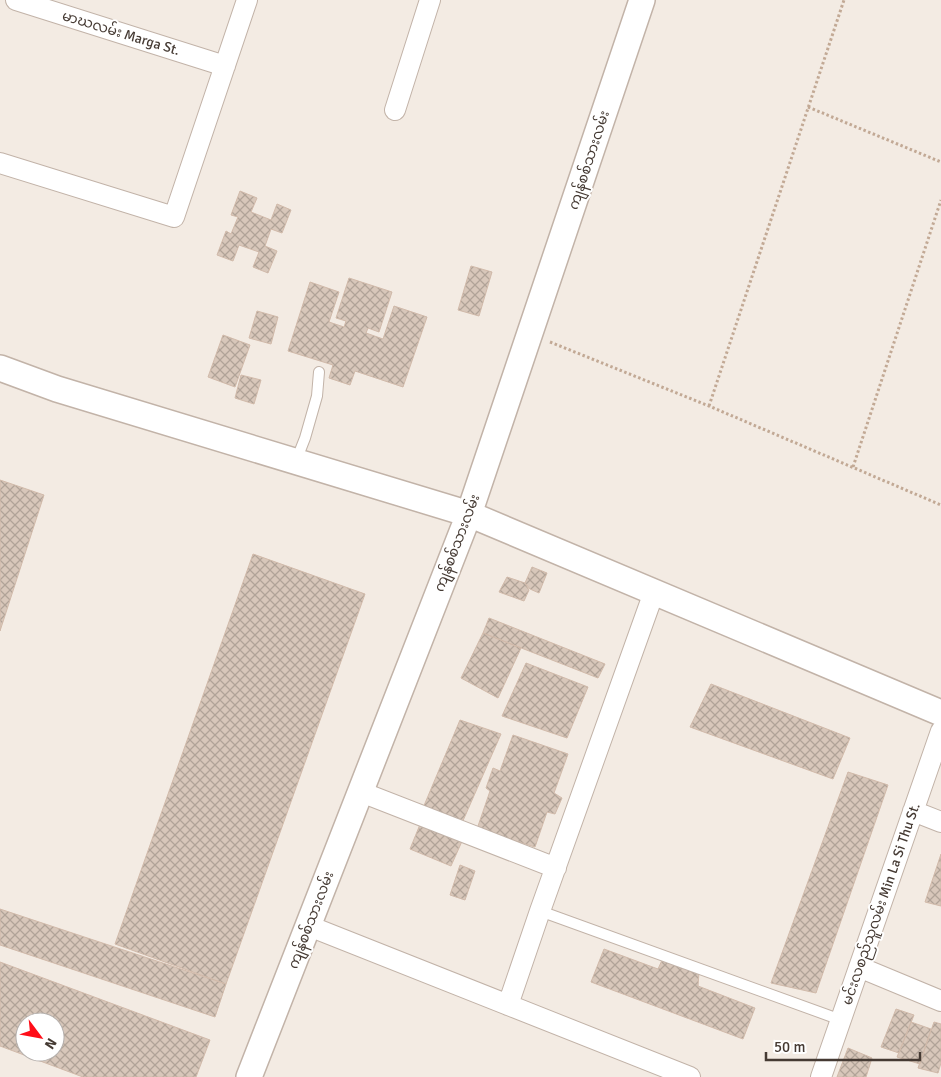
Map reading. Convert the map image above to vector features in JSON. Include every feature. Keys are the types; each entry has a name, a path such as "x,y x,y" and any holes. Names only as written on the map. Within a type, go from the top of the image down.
{"street":[{"name":"မာဃလမ်း Marga St.","path":"16,0 225,66"},
{"path":"0,163 174,217 247,0"},
{"path":"395,110 430,0"},
{"name":"ကျန်စစ်သားလမ်း","path":"249,1077 470,514 642,0"},
{"path":"0,368 57,389 470,514 941,713"},
{"path":"508,1005 654,592"},
{"name":"မင်းလစည်သူလမ်း Min La Si Thu St.","path":"821,1077 941,731"},
{"path":"361,792 556,868"},
{"path":"913,811 941,822"},
{"path":"309,926 508,1005 649,1069 690,1077"},
{"path":"859,967 941,1001"}],"lane":[{"path":"296,461 306,438 317,396 319,372"},
{"path":"540,911 841,1020"}],"path":[{"path":"709,406 844,0"},
{"path":"808,107 941,162"},
{"path":"853,467 941,200"},
{"path":"531,334 709,406 941,504"}],"building":[{"path":"240,191 257,198 251,212 271,220 277,204 291,210 282,233 271,229 265,246 277,251 268,273 253,267 259,252 239,245 233,261 217,255 226,231 231,234 238,217 231,215"},
{"path":"471,266 492,272 479,316 458,310"},
{"path":"349,278 392,292 379,332 368,328 366,333 383,339 394,306 427,317 403,387 355,371 350,385 329,378 333,365 288,351 310,282 339,292 329,322 344,327 346,321 336,318"},
{"path":"257,311 278,317 271,344 249,338"},
{"path":"223,335 250,345 235,387 208,377"},
{"path":"241,375 261,380 254,404 235,398"},
{"path":"0,480 44,495 0,631"},
{"path":"253,554 365,594 226,984 115,944"},
{"path":"532,567 547,573 539,593 530,589 525,583"},
{"path":"507,577 525,583 529,590 524,601 499,592"},
{"path":"489,618 605,664 598,678 483,633"},
{"path":"483,633 521,648 498,698 461,678"},
{"path":"526,663 588,687 567,738 502,716"},
{"path":"711,684 850,738 833,779 690,727"},
{"path":"460,720 501,734 462,823 423,808"},
{"path":"513,735 568,754 554,793 562,798 555,814 547,812 535,847 477,829 490,791 486,788 493,768 500,771"},
{"path":"848,772 888,785 816,993 771,983"},
{"path":"421,822 463,839 451,866 410,849"},
{"path":"941,854 941,906 925,902"},
{"path":"460,865 475,871 465,900 450,895"},
{"path":"0,909 226,984 215,1017 0,945"},
{"path":"604,949 658,969 663,958 699,972 698,986 755,1008 743,1039 591,982"},
{"path":"0,962 210,1040 196,1077 83,1077 43,1062 65,1062 65,1012 15,1012 15,1052 0,1046"},
{"path":"896,1009 914,1015 899,1053 881,1047"},
{"path":"911,1022 931,1029 920,1064 897,1057"},
{"path":"934,1022 941,1024 941,1063 938,1073 918,1068"},
{"path":"848,1048 872,1058 866,1077 837,1077"}]}
